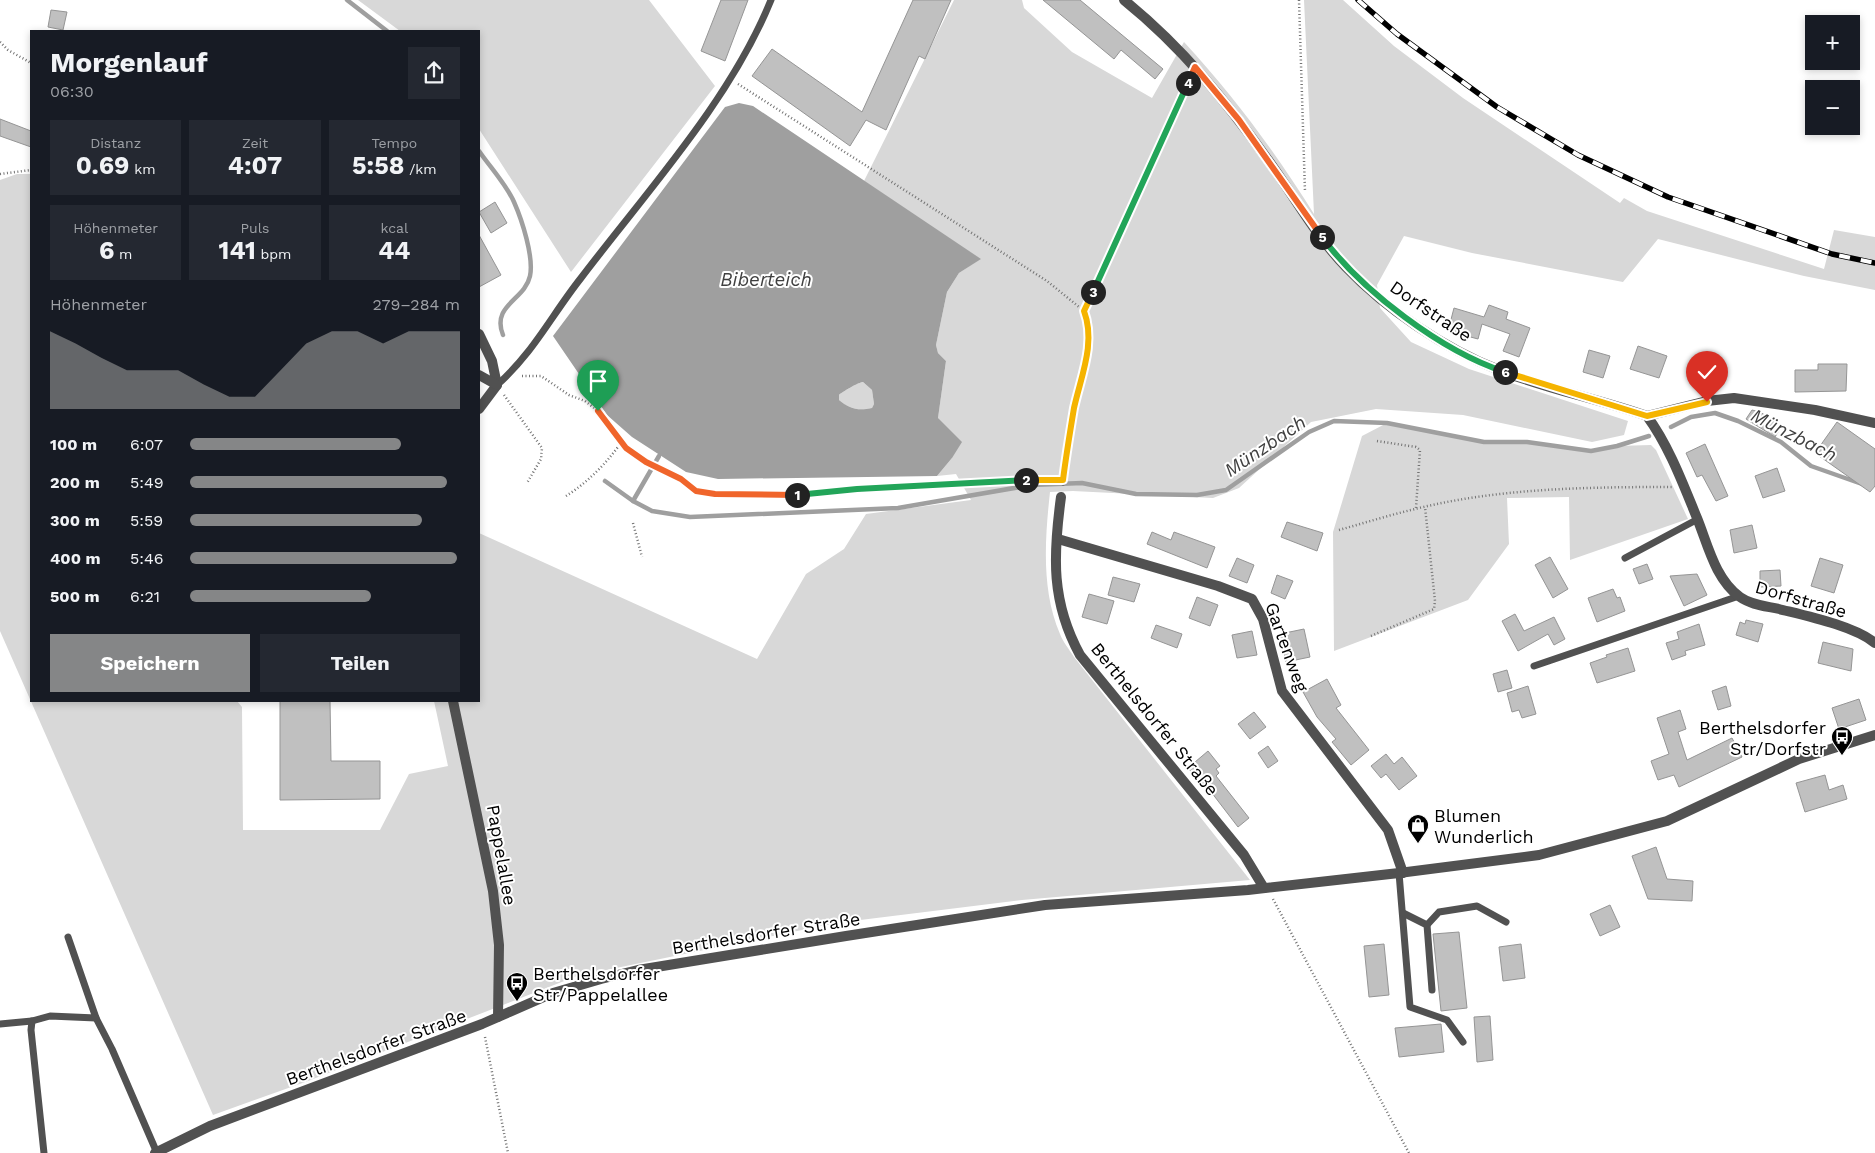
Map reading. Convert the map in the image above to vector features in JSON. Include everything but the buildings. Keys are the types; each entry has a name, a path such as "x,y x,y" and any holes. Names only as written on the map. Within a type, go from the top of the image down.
{"street":[{"name":"Dorfstraße","path":"1124,0 1177,47 1195,67 1244,127 1304,213 1347,267 1366,285 1425,331 1458,352 1499,370 1647,416 1655,427 1684,485 1723,580 1739,596 1753,603 1846,629 1866,636 1875,643"},
{"path":"480,336 492,362 497,385 480,408"},
{"path":"480,376 497,385"},
{"path":"1647,416 1707,402 1734,398 1815,410 1875,423"},
{"name":"Berthelsdorfer Straße","path":"1061,497 1056,570 1058,601 1066,630 1080,655 1244,855 1264,888"},
{"name":"Gartenweg","path":"1058,539 1218,586 1252,600 1264,619 1282,691 1388,830 1401,873"},
{"name":"Pappelallee","path":"453,702 494,891 499,945 498,1017"},
{"name":"Berthelsdorfer Straße","path":"156,1153 216,1124 482,1024 553,993 638,970 1045,905 1264,888 1539,855 1667,821 1799,759 1875,735"}],"lane":[{"path":"497,385 536,344 572,288 731,79 771,0"},
{"path":"1626,558 1698,519"},
{"path":"1534,666 1739,596"},
{"path":"1401,873 1410,1007 1447,1020 1463,1042"},
{"path":"1432,990 1427,925 1439,912 1477,906 1506,922"},
{"path":"1403,913 1427,925"},
{"path":"68,937 96,1018 156,1153"},
{"path":"0,1024 32,1021 50,1016 96,1018"},
{"path":"32,1021 31,1030 44,1153"}],"path":[{"path":"1299,0 1306,204 1304,213"},
{"path":"0,42 8,50 30,62"},
{"path":"1084,311 1195,67"},
{"path":"506,376 540,376 562,391 585,401 598,411 626,448 646,462 681,479 696,491 715,494 810,495 857,489 1015,480 1063,480 1068,439 1081,376 1088,354 1089,324 1084,311 1047,282 731,79"},
{"path":"0,174 30,170"},
{"path":"497,385 542,448 541,459 527,483"},
{"path":"566,496 579,488 614,453 622,441"},
{"path":"1377,441 1417,447 1420,450 1416,508"},
{"path":"1339,530 1416,508 1509,493 1579,488 1673,487 1684,485"},
{"path":"1371,636 1434,609 1435,601 1424,507"},
{"path":"633,523 642,557"},
{"path":"1264,888 1273,898 1409,1153"},
{"path":"482,1024 508,1153"}],"shaded area":[{"path":"358,0 649,0 715,86 571,272 480,131 480,30 399,30"},
{"path":"954,0 1022,0 1024,8 1072,52 1152,98 1184,42 1253,125 1285,169 1314,214 1304,0 1343,0 1394,46 1463,98 1620,203 1624,198 1647,211 1824,269 1834,230 1875,237 1875,290 1804,276 1658,239 1623,282 1472,253 1404,236 1377,285 1380,308 1411,342 1469,369 1628,421 1624,435 1592,442 1463,415 1376,409 1311,422 1239,488 1213,498 1073,491 1050,492 1046,546 1047,582 1054,617 1064,643 1250,880 1022,900 836,923 577,976 308,1081 213,1115 31,702 238,702 242,707 243,830 380,830 409,774 448,766 434,702 480,702 480,533 757,659 806,574 844,549 866,514 971,500 956,474 937,476 952,458 938,418 946,361 938,353 936,345 947,292 959,273 980,259 864,181"},
{"path":"17,174 30,174 30,699 0,631 0,180"},
{"path":"863,382 872,390 874,404 872,408 854,408 839,400 839,395 854,385"},
{"path":"1387,423 1484,442 1527,442 1591,451 1617,446 1651,445 1656,450 1688,519 1570,560 1569,497 1507,498 1509,544 1468,600 1334,651 1333,532 1362,436"}],"water":[{"name":"Biberteich","path":"739,103 753,106 981,259 959,273 947,292 936,345 938,353 946,361 938,418 962,442 937,476 718,479 686,472 632,437 607,415 553,336 725,107","holes":["861,382 872,390 874,404 872,408 854,408 839,400 839,395"]}],"waterway":[{"name":"Münzbach","path":"347,0 386,30"},
{"name":"Münzbach","path":"480,152 511,195 524,228 529,249 530,276 522,291 501,316 503,335"},
{"name":"Münzbach","path":"1671,427 1691,417 1715,413 1738,421 1781,442 1811,466 1862,484"},
{"name":"Münzbach","path":"605,481 633,501 652,511 690,517 898,508 1032,485 1082,483 1136,494 1197,495 1226,490 1309,432 1334,421 1387,423 1484,442 1527,442 1591,451 1617,446 1649,436"},
{"path":"633,501 659,456"}],"railway":[{"path":"1358,0 1397,34 1497,107 1578,155 1668,197 1832,254 1875,263"}],"place":[{"name":"Berthelsdorfer Str/Dorfstr","path":"1842,756"},
{"name":"Blumen Wunderlich","path":"1418,844"},
{"name":"Berthelsdorfer Str/Pappelallee","path":"517,1002"}],"route":[{"path":"598,411 626,448 646,462 681,479 696,491 715,494 810,495 857,489 1015,480 1063,480 1068,439 1081,376 1088,354 1089,324 1084,311 1195,67 1239,120 1290,195 1347,267 1366,285 1425,331 1458,352 1499,370 1545,386 1647,416 1707,402"}]}
